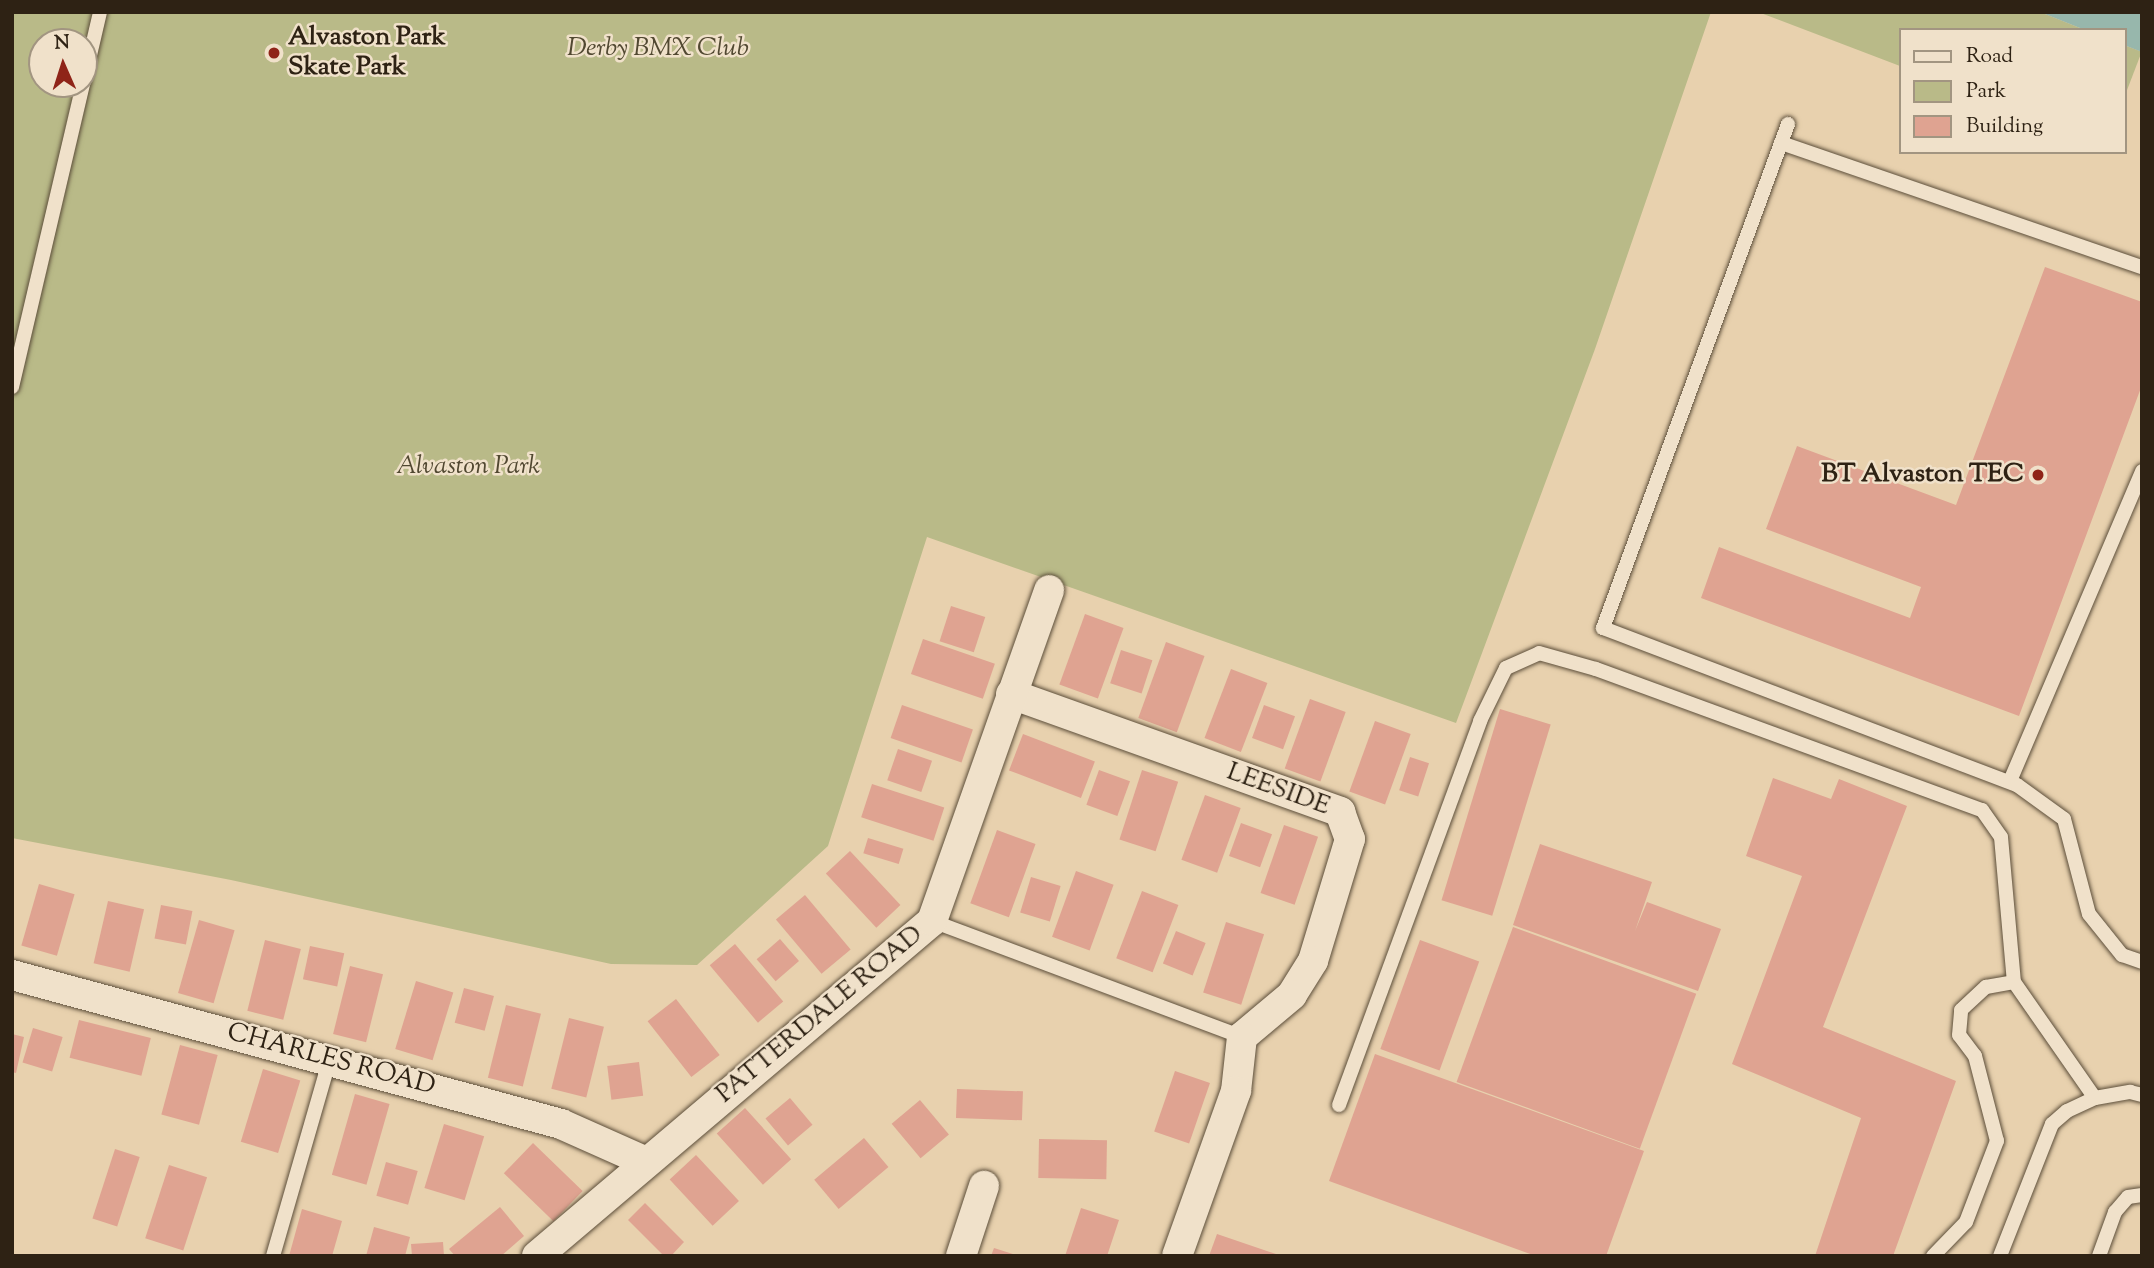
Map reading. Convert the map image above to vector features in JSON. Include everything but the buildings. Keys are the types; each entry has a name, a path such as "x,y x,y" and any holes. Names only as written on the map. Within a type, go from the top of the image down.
{"street":[{"name":"PATTERDALE ROAD","path":"537,1256 644,1161 932,921 1049,590"},
{"name":"LEESIDE","path":"1011,694 1340,812 1350,839 1313,961 1292,995 1242,1037"},
{"name":"CHARLES ROAD","path":"12,975 330,1059 561,1124 644,1161"},
{"path":"1177,1256 1236,1091 1242,1037"},
{"path":"961,1256 984,1186"}],"lane":[{"path":"12,387 80,98"},
{"path":"1788,124 1603,628 2010,782 2064,819 2089,915 2122,955 2142,962"},
{"path":"1781,143 2142,267"},
{"path":"2010,782 2142,471"},
{"path":"1339,1105 1480,721 1506,668 1539,653 1609,673 1982,810 2001,837 2014,982 2095,1098"},
{"path":"932,921 1242,1037"},
{"path":"1933,1256 1966,1222 1997,1141 1975,1056 1959,1035 1961,1010 1986,987 2014,982"},
{"path":"273,1256 330,1059"},
{"path":"2000,1256 2052,1124 2067,1111 2095,1098 2130,1091 2142,1095"},
{"path":"2099,1256 2115,1212 2127,1198 2142,1195"}],"green space":[{"name":"Alvaston Park","path":"12,12 1711,12 1595,349 1456,723 927,537 828,846 697,965 611,964 231,880 12,838"},
{"path":"1758,12 2040,12 2080,28 1898,28 1898,65"},
{"path":"2126,46 2142,52 2126,93"}],"water":[{"path":"2040,12 2142,12 2142,52 2126,46 2126,28 2080,28"}],"place":[{"name":"Alvaston Park Skate Park","path":"274,53"},
{"name":"BT Alvaston TEC","path":"2038,475"}],"park label":[{"name":"Derby BMX Club","path":"658,49"}]}
